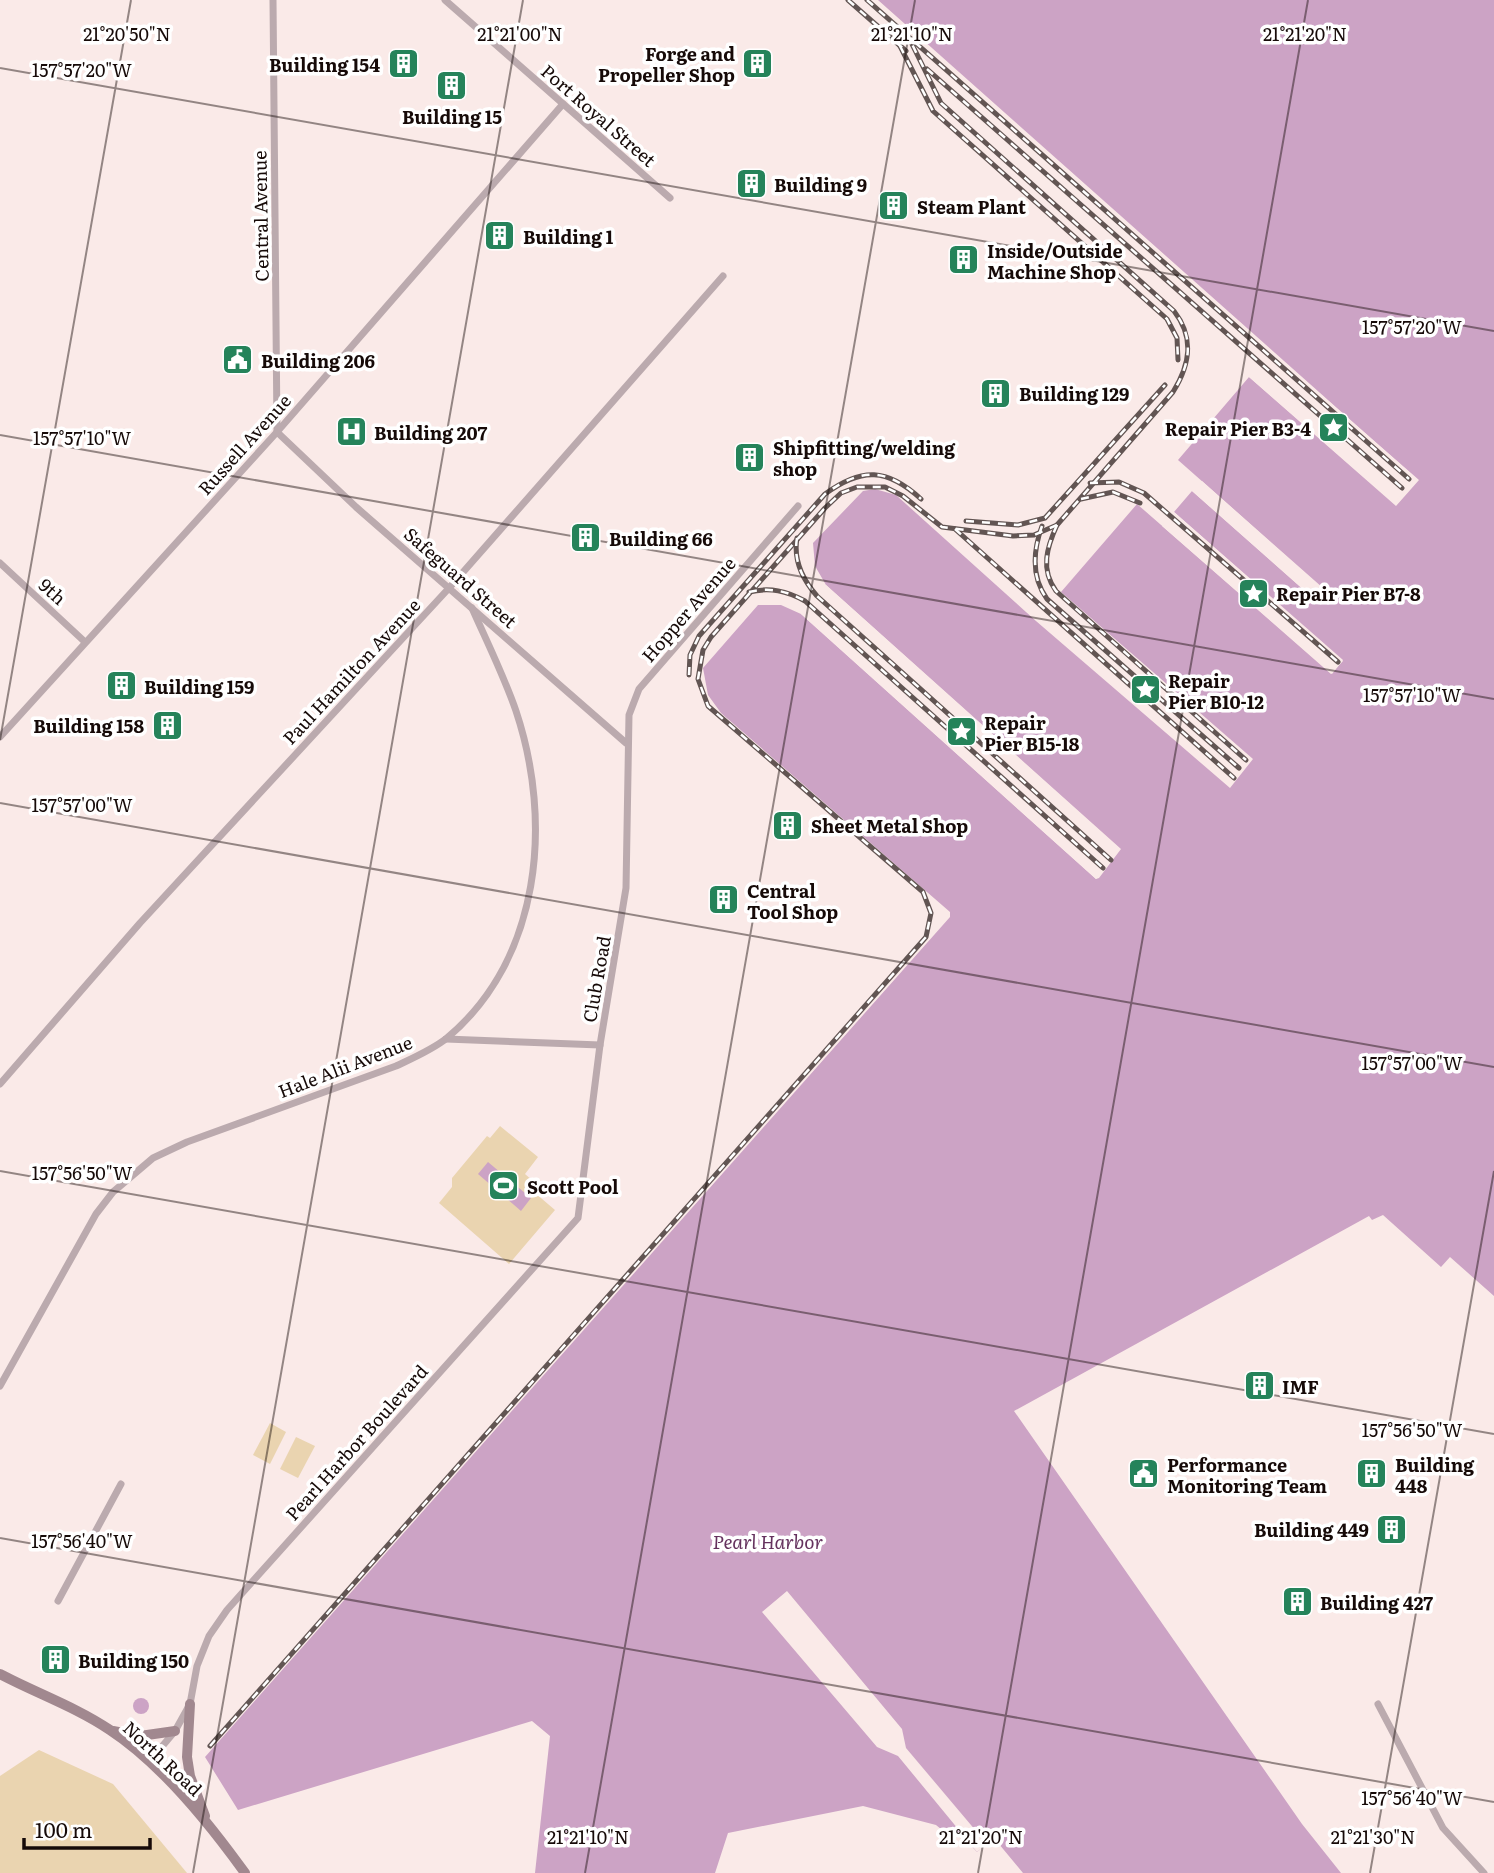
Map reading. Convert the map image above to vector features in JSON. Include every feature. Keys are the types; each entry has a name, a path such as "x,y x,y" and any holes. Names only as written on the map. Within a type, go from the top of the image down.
{"street":[{"name":"Central Avenue","path":"273,0 277,432"},
{"name":"Port Royal Street","path":"445,0 670,198"},
{"name":"Russell Avenue","path":"0,737 277,432 563,104"},
{"name":"Paul Hamilton Avenue","path":"0,1084 141,923 450,587 723,276"},
{"name":"Safeguard Street","path":"277,432 356,507 626,743"},
{"name":"Hopper Avenue","path":"626,743 629,715 639,689 798,506"},
{"name":"9th","path":"0,563 85,642"},
{"name":"Hale Alii Avenue","path":"0,1386 96,1214 113,1192 153,1158 187,1142 396,1066 446,1039 478,1008 512,953 531,889 536,827 530,769 516,711 472,608"},
{"name":"Club Road","path":"578,1218 600,1045 626,888 629,839 626,743"},
{"path":"446,1039 600,1045"},
{"name":"Pearl Harbor Boulevard","path":"149,1762 175,1731 190,1704 197,1666 209,1636 227,1610 578,1218"},
{"path":"58,1601 121,1483"},
{"name":"North Road","path":"0,1674 111,1730 149,1762 206,1820 245,1873"},
{"path":"190,1704 187,1757 190,1776 206,1820"},
{"path":"1378,1704 1443,1828 1483,1873"},
{"path":"111,1730 140,1736 175,1731"}],"shaded area":[{"path":"500,1126 538,1157 525,1174 533,1181 528,1187 555,1210 509,1264 439,1203 452,1187 452,1178 487,1136 490,1138"},
{"path":"270,1423 286,1432 270,1464 253,1455"},
{"path":"296,1437 315,1446 298,1478 280,1469"},
{"path":"39,1750 113,1784 187,1873 0,1873 0,1776"}],"water":[{"name":"Pearl Harbor","path":"878,0 1494,0 1494,1296 1450,1257 1441,1267 1383,1215 1372,1220 1369,1216 1014,1411 1302,1824 1341,1873 1023,1873 994,1838 977,1852 963,1837 947,1834 936,1825 863,1806 728,1833 715,1873 535,1873 550,1736 532,1721 238,1810 205,1757 950,917 950,912 721,713 708,695 703,668 758,605 781,605 801,614 1096,879 1120,849 826,585 815,566 813,543 863,491 875,489 896,495 1036,621 1230,788 1253,759 1061,592 1137,504 1332,674 1343,660 1174,512 1192,491 1314,599 1323,588 1178,460 1249,377 1396,505 1418,480"},
{"name":"Scott Pool","path":"488,1162 531,1198 521,1211 478,1174"},
{"path":"138,1698 144,1698 149,1706 147,1712 138,1714 133,1709 133,1703"}],"pier":[{"path":"1271,351 1419,480 1396,506 1249,377 1251,374 1396,501 1414,480 1269,354"},
{"path":"1202,481 1323,589 1314,599 1192,491 1195,489 1314,594 1319,589 1199,483"},
{"path":"1174,512 1343,661 1331,674 1162,526 1164,523 1331,669 1338,661 1172,514"},
{"path":"826,585 1121,849 1099,878 1096,879 801,614 803,612 1097,875 1117,851 824,588"},
{"path":"787,1591 902,1729 906,1748 987,1844 977,1852 898,1756 877,1747 762,1612"}],"railway":[{"path":"848,0 906,51"},
{"path":"867,0 1409,479"},
{"path":"210,1746 926,937 931,913 923,892 708,706 698,679 703,650 711,637 825,508 841,493 857,487 885,487 903,496 942,527 1013,536 1034,535 1057,525 1179,382 1188,352 1185,331 1174,311 941,103 908,36"},
{"path":"900,46 933,111 1167,319 1177,338 1178,360"},
{"path":"927,69 1402,488"},
{"path":"966,521 1018,525 1045,518 1165,385"},
{"path":"689,675 690,655 699,636 825,494 851,479 874,475 897,481 921,499"},
{"path":"1090,483 1119,482 1144,493 1338,662"},
{"path":"1081,499 1113,492 1140,503"},
{"path":"1057,525 1047,558 1048,574 1056,591 1246,760"},
{"path":"1042,526 1035,564 1038,582 1047,599 1239,768"},
{"path":"955,529 1234,778"},
{"path":"797,538 796,555 800,570 817,596 1111,860"},
{"path":"749,592 778,591 805,601 1103,868"}],"place":[{"name":"Forge and Propeller Shop","path":"758,63"},
{"name":"Building 154","path":"403,64"},
{"name":"Building 15","path":"452,85"},
{"name":"Building 9","path":"751,184"},
{"name":"Steam Plant","path":"894,206"},
{"name":"Building 1","path":"500,236"},
{"name":"Inside/Outside Machine Shop","path":"964,260"},
{"name":"Building 206","path":"238,360"},
{"name":"Building 129","path":"996,393"},
{"name":"Repair Pier B3-4","path":"1334,428"},
{"name":"Building 207","path":"351,432"},
{"name":"Shipfitting/welding shop","path":"750,457"},
{"name":"Building 66","path":"586,538"},
{"name":"Repair Pier B7-8","path":"1253,593"},
{"name":"Building 159","path":"121,686"},
{"name":"Repair Pier B10-12","path":"1145,690"},
{"name":"Building 158","path":"167,725"},
{"name":"Repair Pier B15-18","path":"961,732"},
{"name":"Sheet Metal Shop","path":"788,825"},
{"name":"Central Tool Shop","path":"724,900"},
{"name":"Scott Pool","path":"504,1186"},
{"name":"IMF","path":"1259,1386"},
{"name":"Performance Monitoring Team","path":"1144,1474"},
{"name":"Building 448","path":"1372,1474"},
{"name":"Building 449","path":"1392,1529"},
{"name":"Building 427","path":"1297,1602"},
{"name":"Building 150","path":"55,1660"}]}
